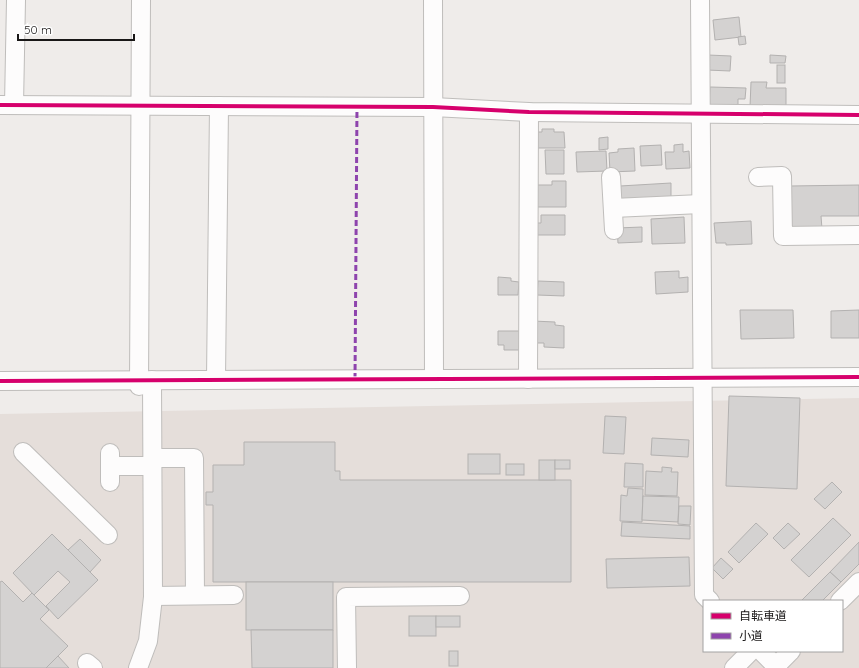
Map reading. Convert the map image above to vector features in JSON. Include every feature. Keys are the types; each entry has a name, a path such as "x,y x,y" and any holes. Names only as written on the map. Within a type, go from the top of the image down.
{"street":[{"path":"16,0 7,105 434,107 530,112 859,115"},
{"path":"138,668 148,641 153,596 152,462 143,382 140,105 141,0"},
{"path":"433,0 434,379"},
{"path":"700,0 703,378 707,598"},
{"path":"216,380 219,106"},
{"path":"528,379 530,112"},
{"path":"758,177 782,176 783,236 859,235"},
{"path":"611,177 614,230"},
{"path":"613,208 701,204"},
{"path":"0,381 143,382 216,380 859,377"},
{"path":"23,452 108,535"},
{"path":"110,467 194,458 195,595"},
{"path":"841,600 858,584"},
{"path":"153,596 234,595"},
{"path":"346,668 346,597 460,596"},
{"path":"734,668 750,652"},
{"path":"762,652 777,667 790,652"}],"shaded area":[{"path":"859,398 859,668 0,668 0,414"}],"building":[{"path":"739,17 741,37 715,40 713,20"},
{"path":"745,36 746,44 739,45 738,37"},
{"path":"708,55 731,56 730,71 707,70"},
{"path":"770,55 786,56 785,63 770,63"},
{"path":"777,65 785,65 785,83 777,83"},
{"path":"751,82 767,82 766,88 786,88 786,109 750,107"},
{"path":"710,87 746,88 745,99 738,99 738,106 709,105"},
{"path":"542,129 554,129 554,132 564,132 565,148 535,148 535,132 542,132"},
{"path":"608,137 608,149 599,150 599,138"},
{"path":"683,144 683,152 689,151 690,168 666,169 665,152 674,152 674,145"},
{"path":"661,145 662,165 641,166 640,146"},
{"path":"634,148 635,171 610,172 609,153 618,152 618,149"},
{"path":"545,150 564,150 564,174 546,174"},
{"path":"606,151 607,171 577,172 576,152"},
{"path":"552,181 566,181 566,207 536,207 536,185 552,185"},
{"path":"671,183 671,202 620,204 620,186"},
{"path":"859,185 859,216 821,216 822,229 791,229 790,186"},
{"path":"541,215 565,215 565,235 535,235 535,223 541,223"},
{"path":"684,217 685,243 652,244 651,219"},
{"path":"751,221 752,244 726,245 726,243 716,243 714,223"},
{"path":"642,227 642,242 618,243 617,228"},
{"path":"679,271 679,278 688,277 688,292 656,294 655,272"},
{"path":"498,277 511,278 511,281 519,282 518,295 498,295"},
{"path":"538,281 564,282 564,296 537,295"},
{"path":"740,310 793,310 794,338 741,339"},
{"path":"859,310 859,338 831,338 831,311"},
{"path":"533,321 555,322 555,325 564,326 564,348 544,347 544,343 533,343"},
{"path":"498,331 520,331 519,350 504,350 504,345 498,345"},
{"path":"729,396 800,398 797,489 726,486"},
{"path":"605,416 626,417 624,454 603,453"},
{"path":"652,438 689,440 688,457 651,455"},
{"path":"244,442 335,442 335,471 340,471 340,480 571,480 571,582 213,582 213,505 206,505 206,492 213,492 213,465 244,465"},
{"path":"468,454 500,454 500,474 468,474"},
{"path":"539,460 555,460 555,480 539,480"},
{"path":"555,460 570,460 570,469 555,469"},
{"path":"625,463 643,464 643,487 624,487"},
{"path":"506,464 524,464 524,475 506,475"},
{"path":"662,467 672,468 671,472 678,472 677,496 645,495 646,471 662,472"},
{"path":"832,482 842,492 825,509 814,499"},
{"path":"628,488 643,489 642,522 620,521 621,495 627,496"},
{"path":"643,496 679,497 678,522 642,520"},
{"path":"679,506 691,506 690,525 678,524"},
{"path":"833,518 851,535 809,577 791,560"},
{"path":"622,522 690,526 690,539 621,536"},
{"path":"756,523 768,534 739,563 728,552"},
{"path":"788,523 800,534 784,549 773,538"},
{"path":"52,534 98,580 58,619 46,606 70,582 58,571 34,595 13,573"},
{"path":"80,539 101,560 90,572 68,550"},
{"path":"859,542 859,564 841,582 830,572"},
{"path":"689,557 690,586 607,588 606,559"},
{"path":"721,558 733,569 723,579 712,568"},
{"path":"830,572 841,582 823,600 802,600"},
{"path":"2,581 23,602 32,593 49,610 40,619 68,646 46,668 0,668 0,582"},
{"path":"246,582 333,582 333,630 246,630"},
{"path":"409,616 436,616 436,636 409,636"},
{"path":"436,616 460,616 460,627 436,627"},
{"path":"251,630 333,630 333,668 252,668"},
{"path":"449,651 458,651 458,666 449,666"},
{"path":"58,656 69,668 46,668"}],"marked path":[{"path":"355,379 357,106"}],"cycle path":[{"path":"0,105 433,107 529,112 859,115"},
{"path":"0,381 859,377"}]}
